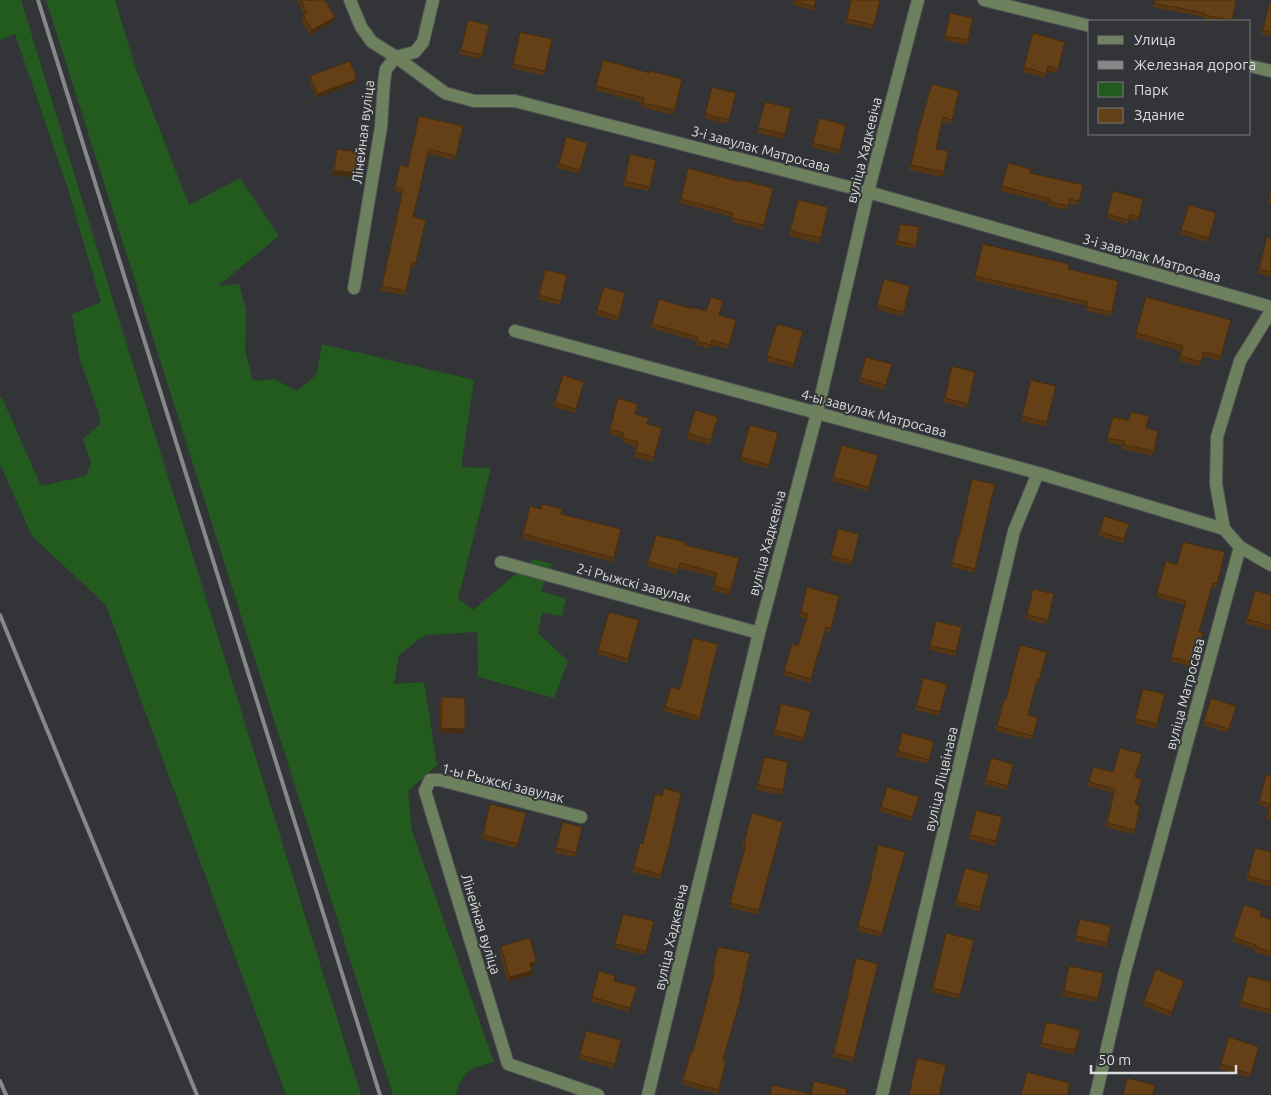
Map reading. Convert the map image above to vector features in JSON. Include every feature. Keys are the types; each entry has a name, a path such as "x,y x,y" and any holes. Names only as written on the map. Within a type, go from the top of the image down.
{"street":[{"name":"3-і завулак Матросава","path":"350,0 361,27 372,42 445,93 474,101 515,101 868,192 1271,308"},
{"path":"396,57 415,52 423,42 433,0"},
{"name":"вуліца Хадкевіча","path":"648,1095 760,633 817,413 868,192 918,0"},
{"path":"984,0 1088,26"},
{"name":"Лінейная вуліца","path":"354,288 381,127 386,69 396,57"},
{"path":"1251,66 1271,71"},
{"path":"1271,311 1240,361 1217,437 1216,484 1224,529 1240,547 1271,564"},
{"name":"4-ы завулак Матросава","path":"515,331 1038,473 1224,529"},
{"name":"вуліца Ліцвінава","path":"882,1095 1014,531 1038,473"},
{"name":"вуліца Матросава","path":"1096,1095 1125,972 1240,547"},
{"name":"2-і Рыжскі завулак","path":"500,562 760,633"},
{"name":"1-ы Рыжскі завулак","path":"425,792 430,780 440,780 581,817"},
{"name":"Лінейная вуліца","path":"425,792 508,1064 598,1095"}],"green space":[{"path":"0,0 21,0 361,1095 286,1095 106,605 32,536 0,464 0,397 41,486 86,476 91,463 83,439 100,424 99,413 80,360 72,314 101,302 68,189 15,34 0,40"},
{"path":"46,0 115,0 136,69 189,205 240,178 279,236 218,286 239,284 246,310 245,350 253,381 274,379 297,391 317,374 322,344 474,380 461,467 491,468 458,599 473,610 534,559 552,564 541,591 566,599 562,616 542,613 538,633 568,661 554,698 478,677 477,632 425,635 399,655 394,684 424,682 437,765 408,791 412,831 494,1062 476,1067 468,1072 461,1081 456,1095 393,1095"}],"building":[{"path":"301,0 325,0 335,17 312,30 303,15 307,13"},
{"path":"795,0 816,0 814,7"},
{"path":"851,0 880,0 874,25 847,19"},
{"path":"1155,0 1236,0 1232,20 1154,3"},
{"path":"1269,4 1271,4 1271,32 1263,30"},
{"path":"950,13 973,18 968,40 945,36"},
{"path":"468,20 489,25 482,55 461,50"},
{"path":"520,32 552,39 545,71 513,64"},
{"path":"1033,33 1065,42 1058,69 1048,66 1046,74 1024,67"},
{"path":"603,60 650,73 650,71 682,79 675,110 643,103 644,98 596,86"},
{"path":"350,61 357,79 317,94 310,76"},
{"path":"932,84 959,91 952,120 943,117 936,149 948,151 944,172 911,165 918,132"},
{"path":"712,87 736,93 729,120 705,114"},
{"path":"765,102 791,108 785,134 758,128"},
{"path":"419,116 463,126 456,156 429,149 413,217 426,220 416,263 412,262 406,291 382,286 403,189 395,187 400,165 408,167"},
{"path":"819,118 846,125 840,150 813,143"},
{"path":"566,137 588,143 580,170 559,164"},
{"path":"337,149 359,152 356,173 334,170"},
{"path":"630,154 656,160 650,187 625,181"},
{"path":"1008,163 1031,169 1030,173 1083,185 1079,201 1070,199 1069,206 1050,202 1050,199 1002,186"},
{"path":"688,168 740,182 741,180 773,188 764,225 732,218 733,213 681,199"},
{"path":"1113,191 1143,199 1139,217 1130,214 1128,220 1107,214"},
{"path":"798,200 828,207 821,238 790,231"},
{"path":"1189,205 1216,213 1209,238 1181,230"},
{"path":"900,224 919,227 916,245 897,241"},
{"path":"1267,237 1271,238 1271,272 1259,269"},
{"path":"983,244 1069,264 1068,269 1118,281 1112,312 1087,307 1088,302 975,276"},
{"path":"545,270 567,275 561,301 539,295"},
{"path":"884,279 910,286 904,312 877,305"},
{"path":"604,287 625,293 619,317 597,310"},
{"path":"711,297 723,301 719,315 736,320 729,345 712,340 711,345 697,341 698,337 652,324 659,299 692,309 693,307 706,311"},
{"path":"1146,297 1231,320 1221,356 1204,352 1201,362 1180,356 1183,346 1136,333"},
{"path":"777,324 803,331 794,364 767,356"},
{"path":"866,357 892,364 886,385 860,378"},
{"path":"952,366 975,372 968,404 945,398"},
{"path":"563,375 584,382 576,409 555,403"},
{"path":"1031,380 1056,386 1047,422 1022,416"},
{"path":"618,398 638,404 635,414 649,418 647,424 662,428 654,457 635,452 638,442 623,438 624,433 610,429"},
{"path":"695,410 718,417 711,440 688,434"},
{"path":"1131,412 1149,416 1146,428 1158,431 1154,451 1124,445 1124,441 1107,438 1113,417 1129,420"},
{"path":"750,425 778,433 769,465 741,457"},
{"path":"842,445 878,455 869,487 833,477"},
{"path":"972,479 995,484 975,569 952,563"},
{"path":"542,504 562,509 561,514 621,529 614,558 523,534 530,506 541,509"},
{"path":"1104,516 1129,524 1124,539 1100,532"},
{"path":"838,529 859,534 853,561 831,556"},
{"path":"656,535 685,542 685,545 739,558 731,590 714,586 717,573 680,563 678,570 648,562"},
{"path":"1183,542 1225,552 1217,584 1213,583 1199,632 1203,633 1195,663 1171,657 1186,601 1157,593 1166,561 1177,565"},
{"path":"807,587 839,596 831,628 826,627 811,679 784,671 792,644 798,646 808,614 801,612"},
{"path":"1033,589 1054,594 1048,620 1027,615"},
{"path":"1255,590 1271,595 1271,626 1247,619"},
{"path":"609,612 639,620 628,659 598,650"},
{"path":"936,621 962,627 956,651 930,646"},
{"path":"693,638 718,644 700,717 665,707 671,687 680,690"},
{"path":"1020,645 1047,652 1039,680 1037,679 1028,715 1038,718 1033,736 997,726 1004,700 1006,700"},
{"path":"923,678 947,684 940,712 917,706"},
{"path":"1143,689 1165,694 1157,724 1135,719"},
{"path":"442,697 465,698 465,729 441,728"},
{"path":"1211,698 1236,706 1229,729 1204,721"},
{"path":"781,704 811,711 804,738 775,730"},
{"path":"902,733 934,741 929,760 898,751"},
{"path":"1120,748 1142,754 1135,777 1142,779 1135,804 1140,805 1135,830 1107,823 1115,789 1089,782 1093,767 1113,772"},
{"path":"764,757 788,762 783,790 758,785"},
{"path":"991,758 1013,764 1008,786 986,780"},
{"path":"1266,774 1271,776 1271,816 1268,815 1270,804 1260,801"},
{"path":"887,787 919,797 912,817 881,807"},
{"path":"664,788 681,793 661,875 634,867 640,843 643,844 655,794 662,796"},
{"path":"490,804 526,813 518,844 483,835"},
{"path":"976,810 1002,817 996,841 970,835"},
{"path":"752,813 783,822 759,910 730,903 746,844 744,843"},
{"path":"563,822 582,827 576,853 556,848"},
{"path":"878,845 905,852 882,933 858,926 872,876"},
{"path":"1255,848 1271,852 1271,882 1248,876"},
{"path":"965,868 989,874 980,907 956,901"},
{"path":"1244,905 1262,911 1260,916 1271,920 1271,952 1233,937"},
{"path":"623,914 654,921 646,951 615,944"},
{"path":"1080,919 1111,926 1107,943 1076,936"},
{"path":"946,933 974,940 960,995 933,988"},
{"path":"530,938 536,962 530,963 532,971 509,977 501,946"},
{"path":"718,947 750,953 739,1004 723,1060 726,1061 719,1090 683,1080 691,1052 693,1052 715,970 713,970"},
{"path":"856,958 878,964 854,1058 834,1053"},
{"path":"1069,966 1103,973 1098,998 1064,991"},
{"path":"1156,969 1184,981 1172,1012 1144,1001"},
{"path":"599,971 615,976 614,981 637,987 630,1008 592,997"},
{"path":"1248,976 1271,982 1271,1010 1241,1002"},
{"path":"1046,1022 1080,1030 1075,1050 1041,1043"},
{"path":"586,1031 621,1040 615,1064 580,1055"},
{"path":"1229,1037 1259,1047 1251,1074 1221,1064"},
{"path":"917,1058 946,1065 939,1095 909,1095"},
{"path":"1027,1072 1070,1083 1067,1095 1021,1095"},
{"path":"1127,1078 1155,1085 1153,1095 1123,1095"},
{"path":"814,1081 847,1089 846,1095 770,1095 772,1085 811,1094"}],"railway":[{"path":"38,0 380,1095"},
{"path":"0,615 197,1095"},
{"path":"0,1081 6,1095"}]}
